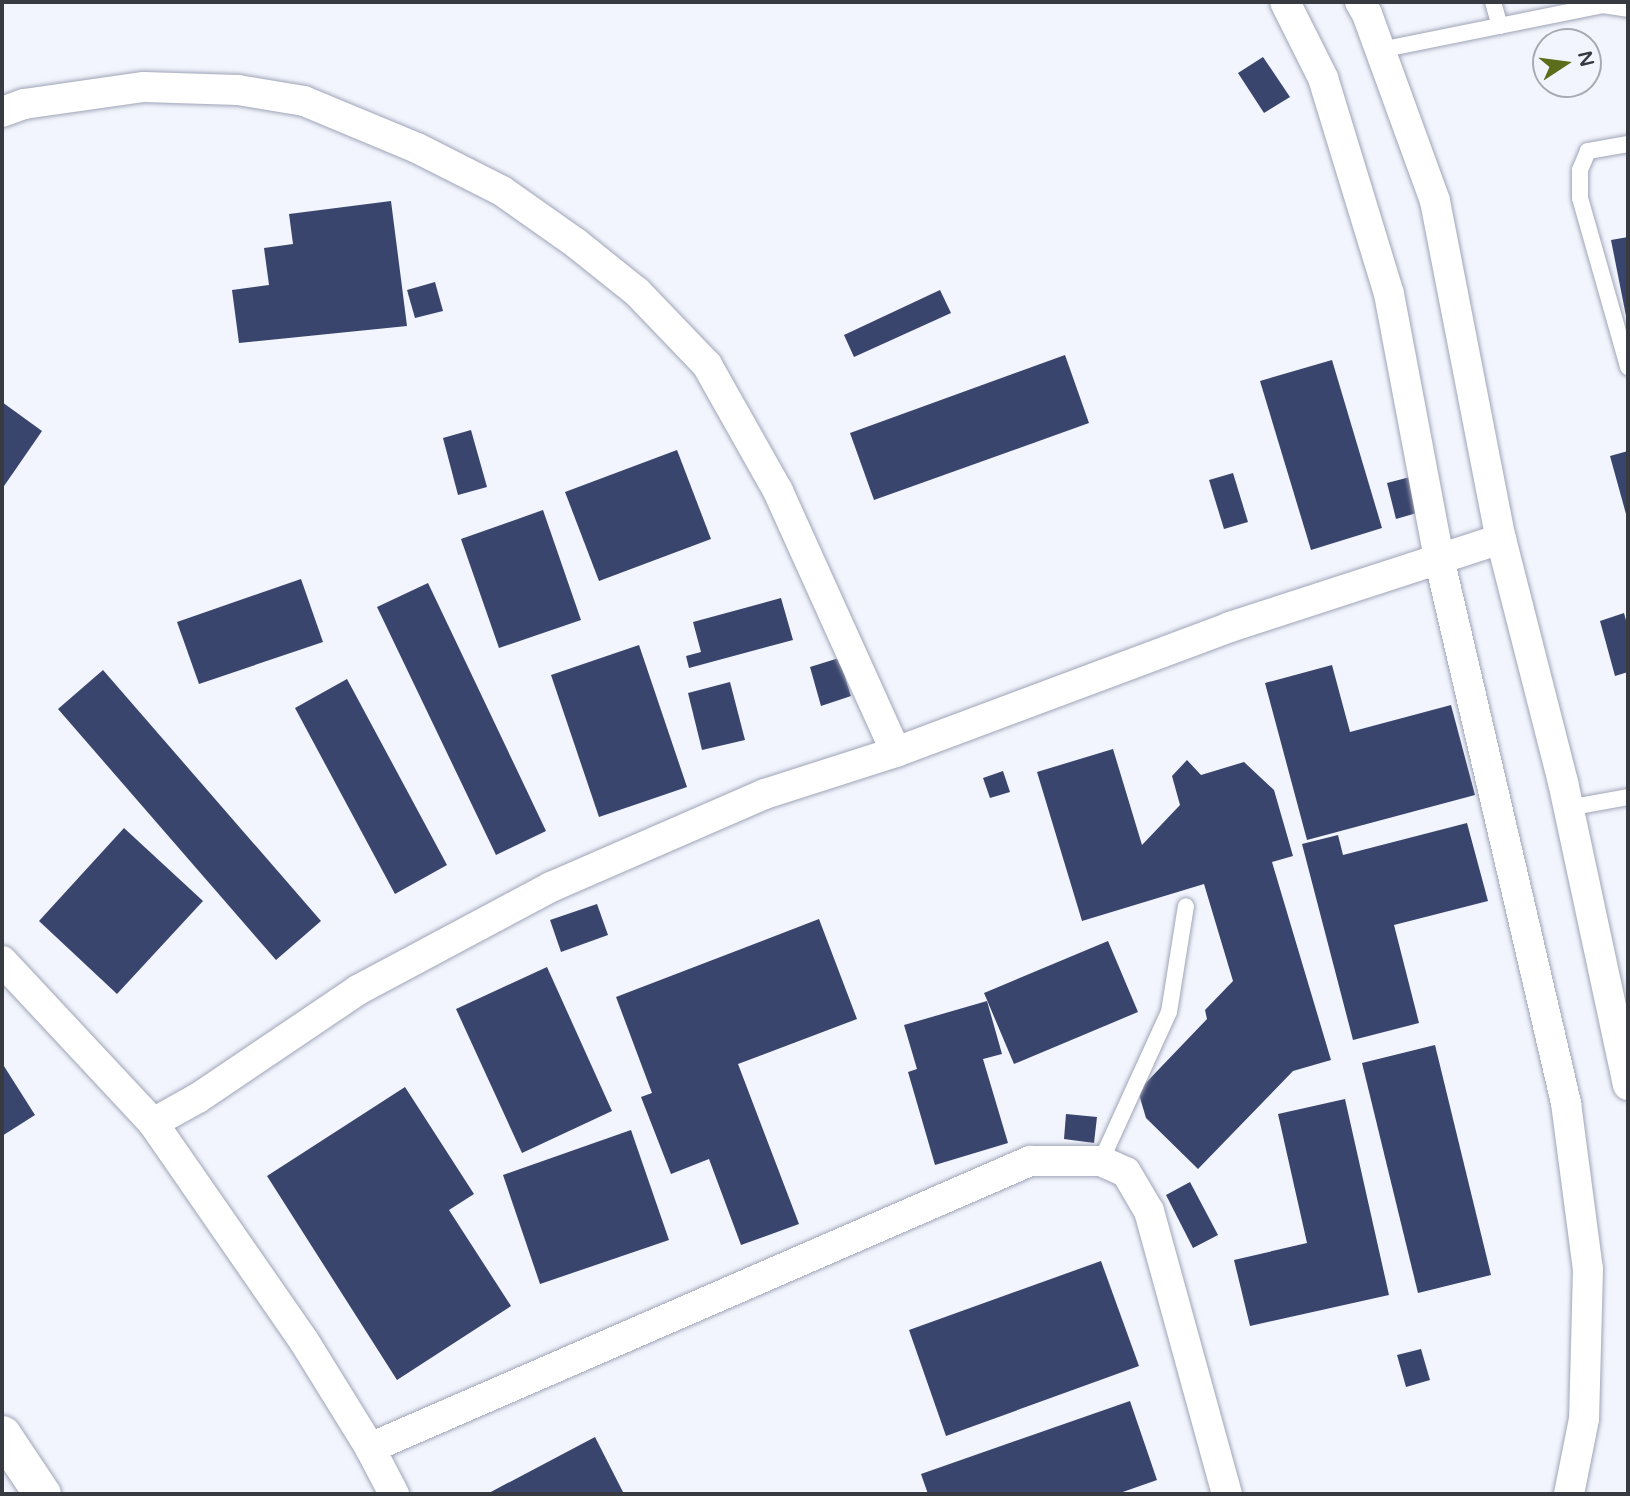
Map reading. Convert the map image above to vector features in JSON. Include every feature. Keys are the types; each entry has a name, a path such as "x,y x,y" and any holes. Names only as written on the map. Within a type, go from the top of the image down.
{"street":[{"path":"1285,2 1323,78 1389,294 1439,558 1568,1117 1588,1269 1584,1419 1569,1494"},
{"path":"1360,2 1435,201 1501,539 1568,808 1628,1085"},
{"path":"2,112 24,104 144,87 238,90 304,101 417,148 502,191 577,244 637,292 707,365 778,491 896,751"},
{"path":"153,1123 198,1098 358,990 551,887 765,793 896,751 1230,627 1501,539"},
{"path":"2,961 153,1123 304,1341 370,1448 394,1494"},
{"path":"370,1448 1030,1161 1101,1161 1126,1172 1149,1211 1227,1494"},
{"path":"2,1434 41,1494"}],"lane":[{"path":"1493,2 1500,26"},
{"path":"1380,50 1603,3 1628,9"},
{"path":"1628,144 1588,152 1580,170 1583,211 1628,367"},
{"path":"1568,808 1628,797"},
{"path":"1101,1161 1169,1012 1186,906"}],"building":[{"path":"1263,57 1290,97 1264,113 1238,73"},
{"path":"391,201 407,326 239,343 232,290 269,285 264,248 293,244 289,214"},
{"path":"1628,237 1628,321 1627,321 1611,240"},
{"path":"435,282 443,311 415,318 407,290"},
{"path":"940,290 951,313 854,357 844,335"},
{"path":"1065,355 1089,423 874,500 850,433"},
{"path":"1332,360 1382,528 1311,550 1260,381"},
{"path":"2,402 42,431 2,489"},
{"path":"471,430 487,487 458,495 443,438"},
{"path":"677,450 711,539 599,581 565,492"},
{"path":"1628,451 1628,513 1626,514 1610,456"},
{"path":"1233,473 1248,522 1224,529 1209,480"},
{"path":"1410,477 1420,512 1396,519 1387,483"},
{"path":"543,510 581,620 499,648 461,539"},
{"path":"301,579 323,642 199,684 177,622"},
{"path":"428,583 546,831 496,855 377,607"},
{"path":"781,598 793,640 689,668 686,656 701,652 693,622"},
{"path":"1624,613 1628,628 1628,672 1615,676 1600,621"},
{"path":"639,645 687,787 599,817 551,675"},
{"path":"839,658 851,696 821,706 810,667"},
{"path":"1332,665 1350,732 1451,705 1475,795 1307,840 1265,683"},
{"path":"103,670 321,921 276,960 58,709"},
{"path":"347,679 447,865 395,894 295,708"},
{"path":"730,682 745,740 702,750 688,693"},
{"path":"1113,749 1142,845 1180,805 1172,776 1187,760 1201,775 1244,762 1274,790 1293,856 1272,862 1331,1060 1293,1071 1198,1169 1146,1118 1138,1091 1207,1019 1205,1010 1233,981 1204,884 1082,921 1037,772"},
{"path":"1003,771 1010,792 990,798 983,778"},
{"path":"1467,823 1488,901 1394,925 1419,1023 1353,1040 1302,844 1338,835 1343,855"},
{"path":"124,828 203,901 117,994 39,921"},
{"path":"597,904 608,935 561,952 550,920"},
{"path":"819,919 857,1019 738,1064 799,1224 741,1245 709,1159 671,1174 641,1097 652,1093 616,997"},
{"path":"1108,941 1138,1012 1014,1064 984,993"},
{"path":"547,967 612,1111 522,1153 456,1009"},
{"path":"987,1001 1002,1054 983,1059 1008,1143 935,1165 908,1072 917,1069 904,1025"},
{"path":"1435,1045 1491,1275 1418,1293 1362,1063"},
{"path":"2,1063 35,1115 2,1136"},
{"path":"405,1087 474,1194 449,1210 511,1306 397,1380 267,1176"},
{"path":"1345,1099 1389,1295 1250,1326 1234,1260 1307,1243 1278,1114"},
{"path":"1066,1114 1097,1117 1094,1143 1064,1139"},
{"path":"631,1130 669,1240 540,1284 503,1175"},
{"path":"1190,1182 1218,1235 1193,1248 1166,1195"},
{"path":"1101,1261 1139,1366 946,1436 909,1330"},
{"path":"1421,1349 1430,1380 1406,1387 1397,1355"},
{"path":"1130,1401 1157,1480 1117,1494 928,1494 921,1474"},
{"path":"595,1437 624,1494 487,1494"}]}
